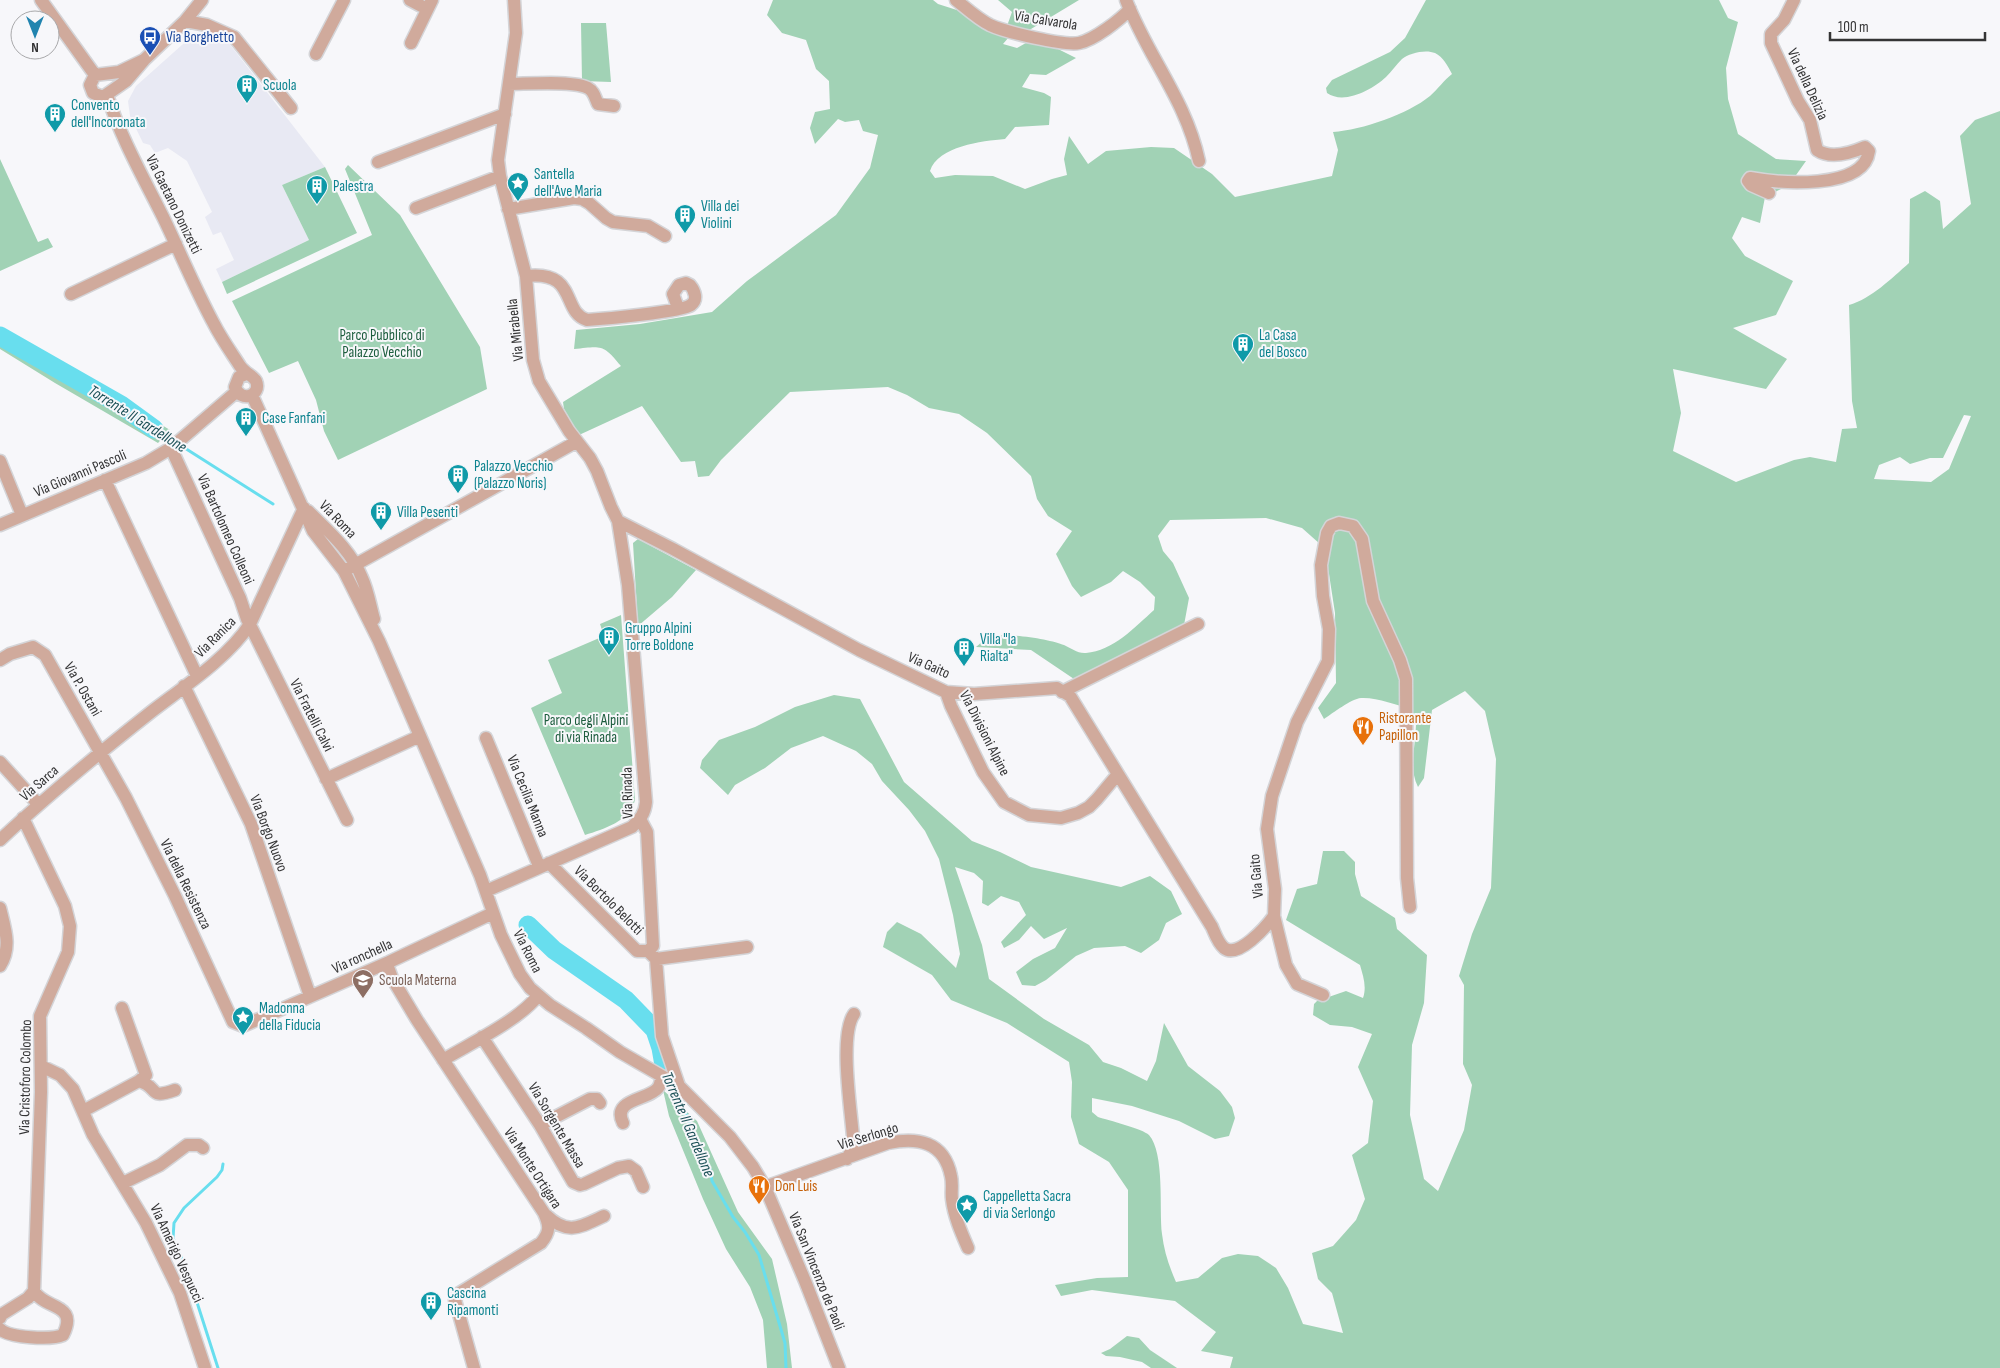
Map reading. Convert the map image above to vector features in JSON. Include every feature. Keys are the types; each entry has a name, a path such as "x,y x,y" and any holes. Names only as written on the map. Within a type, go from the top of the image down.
{"street":[{"name":"Via Gaetano Donizetti","path":"41,0 100,75 112,80 110,93 122,133 240,382 254,378 257,384 256,390 252,394 304,508"},
{"path":"110,93 126,80 185,21 202,0"},
{"path":"316,54 344,0"},
{"path":"410,0 430,4 411,43"},
{"name":"Via Mirabella","path":"514,0 516,34 498,160 500,176 526,276 533,360 539,381 576,442 590,458 597,471 610,507 618,522"},
{"name":"Via Calvarola","path":"956,0 990,25 1013,32 1071,44 1086,41 1111,25 1128,5 1136,25 1179,100 1194,137 1200,161"},
{"name":"Via della Delizia","path":"1769,193 1750,186 1748,181 1750,178 1804,183 1843,176 1865,163 1869,155 1867,147 1824,155 1817,150 1810,120 1794,94 1771,43 1771,34 1784,20 1794,0"},
{"path":"185,21 207,25 234,37 291,108"},
{"path":"100,75 119,72 144,60"},
{"name":"Via Gaetano Donizetti","path":"100,75 91,81 91,89 99,96 110,93"},
{"path":"509,84 584,86 593,92 598,104 614,106"},
{"path":"378,162 506,114"},
{"path":"416,208 500,176"},
{"path":"508,209 574,198 582,199 613,222 648,226 664,236"},
{"path":"71,294 176,244"},
{"path":"526,276 547,275 556,280 568,295 577,313 581,318 587,320 681,308"},
{"path":"240,382 241,396 247,397 252,394"},
{"name":"Via Giovanni Pascoli","path":"0,524 146,463 171,448 240,382"},
{"path":"344,571 576,442"},
{"name":"Via Bartolomeo Colleoni","path":"171,448 250,624"},
{"path":"0,460 22,515"},
{"path":"105,480 197,676"},
{"name":"Via Roma","path":"304,508 343,546 355,564 367,591 379,641"},
{"name":"Via Roma","path":"304,508 313,531 344,571 379,641 486,891 507,948 520,974 538,996 620,1052 679,1086 730,1138 753,1167 765,1187"},
{"name":"Via Ranica","path":"101,751 197,676 242,636 250,624 304,508"},
{"name":"Via Gaito","path":"618,522 673,549 859,650 946,692 974,694 1056,688 1070,696 1212,927 1219,943 1225,949 1232,952 1241,948 1274,916 1275,889 1267,829 1272,796 1297,722 1328,661 1329,628 1323,596 1321,565 1327,533 1332,526 1339,523 1353,526 1362,539 1373,600 1400,660 1406,679 1407,878 1410,907"},
{"name":"Via Rinada","path":"618,522 628,585 646,802 645,811 640,819 647,832 652,955 662,1036 679,1086"},
{"name":"Via Fratelli Calvi","path":"250,624 347,820"},
{"path":"1062,692 1198,624"},
{"name":"Via P. Ostani","path":"0,660 10,654 32,647 45,655 101,751"},
{"name":"Via Borgo Nuovo","path":"184,686 251,824 310,996"},
{"name":"Via Divisioni Alpine","path":"946,692 950,706 983,772 1004,802 1029,815 1061,818 1078,813 1089,807 1118,774"},
{"path":"326,779 420,736"},
{"name":"Via Cecilia Manna","path":"486,738 544,865"},
{"name":"Via Sarca","path":"0,840 38,804 101,751"},
{"name":"Via della Resistenza","path":"101,751 175,896 222,1002 233,1022 243,1026"},
{"path":"0,762 38,804"},
{"name":"Via Cristoforo Colombo","path":"23,818 64,906 70,926 68,952 40,1016 41,1066 34,1291"},
{"path":"486,891 620,833 632,827 640,819"},
{"name":"Via Bortolo Belotti","path":"544,865 637,951 652,955"},
{"path":"0,908 8,942 6,954 0,966"},
{"name":"Via ronchella","path":"243,1026 493,914"},
{"path":"1274,916 1286,965 1297,984 1323,995"},
{"path":"652,955 662,960 747,947"},
{"name":"Via Monte Ortigara","path":"389,962 388,967 392,978 443,1060 544,1213 549,1224 549,1232 541,1243 458,1294 456,1300 474,1368"},
{"path":"443,1060 507,1021 538,996"},
{"path":"83,1111 139,1081 146,1075 122,1008"},
{"path":"847,1159 852,1149 853,1137 847,1044 849,1021 854,1014"},
{"name":"Via Sorgente Massa","path":"482,1037 576,1184 584,1184 618,1168 629,1166 636,1172 643,1188"},
{"name":"Via Amerigo Vespucci","path":"41,1066 60,1075 73,1089 93,1135 146,1222 180,1293 205,1368"},
{"path":"623,1123 620,1118 626,1105 657,1090 662,1077"},
{"path":"139,1081 144,1082 157,1094 161,1095 176,1090"},
{"path":"540,1125 590,1099 597,1099 600,1103"},
{"name":"Via Serlongo","path":"765,1187 888,1144 906,1140 918,1140 932,1146 947,1163 951,1175 955,1214 968,1248"},
{"path":"123,1183 160,1165 187,1145 199,1145 203,1148"},
{"name":"Via San Vincenzo de Paoli","path":"765,1187 839,1368"},
{"path":"544,1213 554,1223 567,1228 577,1228 604,1216"},
{"path":"0,1318 1,1315 28,1298 34,1291 38,1298 57,1306 64,1312 66,1324 63,1335 52,1337 4,1333 0,1330"}],"shaded area":[{"path":"192,36 228,42 325,167 282,185 309,240 222,282 216,269 234,260 221,232 213,235 205,217 212,212 187,161 168,148 155,153 150,145 143,143 130,116 128,101 136,86"}],"green space":[{"path":"773,0 933,0 938,4 1007,26 1012,12 998,0 1079,0 1031,29 1009,37 1003,44 1017,48 1033,39 1076,58 1046,75 1030,74 1022,87 1051,97 1049,125 1015,127 1005,139 973,143 951,150 935,163 930,171 935,178 955,175 993,176 1025,189 1067,175 1064,159 1069,136 1088,164 1106,151 1151,147 1174,148 1212,174 1235,197 1332,176 1338,150 1333,132 1371,124 1410,109 1430,96 1452,74 1445,62 1435,53 1427,51 1418,52 1402,59 1386,77 1366,91 1349,97 1334,96 1327,93 1326,88 1332,80 1390,52 1405,38 1426,0 1719,0 1728,18 1738,22 1726,68 1728,99 1738,134 1776,159 1806,161 1789,185 1765,197 1760,223 1742,217 1732,238 1745,256 1793,281 1776,315 1733,328 1787,359 1766,389 1673,369 1681,413 1673,451 1736,482 1794,460 1810,457 1836,462 1842,429 1857,428 1852,401 1849,305 1873,293 1909,263 1910,199 1925,191 1940,201 1943,229 1971,204 1960,136 1975,120 2000,111 2000,1368 1230,1368 1233,1357 1201,1351 1216,1332 1175,1301 1092,1290 1061,1296 1055,1285 1097,1278 1128,1277 1128,1190 1109,1162 1079,1144 1071,1117 1072,1082 1069,1062 1007,1023 951,1000 932,975 883,947 887,932 897,922 921,934 956,968 960,954 953,915 939,859 925,831 909,810 882,781 872,764 856,751 823,736 791,748 765,768 735,785 728,795 700,768 702,760 719,740 755,727 795,707 834,695 860,699 904,782 972,841 1031,867 1121,887 1150,876 1171,891 1182,914 1166,923 1159,940 1141,953 1125,946 1094,948 1076,956 1046,980 1035,986 1022,985 1016,972 1033,959 1055,948 1067,928 1044,939 1031,926 1019,940 1004,948 1001,942 1026,915 1019,902 1001,896 988,906 982,903 983,881 974,873 955,867 982,945 989,979 1044,1019 1089,1045 1103,1062 1121,1068 1147,1081 1156,1061 1164,1023 1188,1066 1220,1091 1232,1107 1235,1118 1229,1136 1215,1139 1179,1121 1132,1106 1092,1098 1092,1112 1098,1117 1133,1127 1149,1135 1154,1143 1159,1168 1163,1240 1167,1258 1176,1282 1198,1278 1222,1258 1238,1254 1258,1256 1276,1268 1288,1288 1303,1324 1343,1333 1332,1293 1318,1279 1312,1253 1333,1246 1356,1220 1365,1199 1352,1155 1368,1143 1373,1101 1358,1067 1372,1034 1352,1027 1330,1025 1313,1015 1314,1004 1317,1001 1346,991 1363,998 1365,985 1360,965 1286,920 1297,889 1317,884 1323,851 1344,851 1355,862 1355,874 1361,896 1395,918 1397,929 1427,955 1424,1003 1412,1045 1410,1115 1424,1179 1438,1191 1464,1130 1472,1085 1463,1064 1464,985 1459,976 1472,934 1491,888 1496,759 1485,711 1465,691 1432,710 1424,778 1418,787 1413,772 1416,722 1411,709 1380,700 1361,698 1347,704 1324,719 1318,708 1336,683 1335,613 1329,574 1320,544 1302,528 1266,518 1170,520 1158,536 1163,551 1173,563 1189,598 1182,636 1074,679 1031,650 976,647 988,638 1004,635 1037,638 1064,645 1080,653 1096,651 1123,637 1154,610 1155,597 1140,582 1123,571 1111,582 1081,597 1072,586 1056,554 1072,531 1048,516 1037,499 1031,476 987,433 959,414 929,408 907,395 888,387 790,392 721,460 709,476 698,477 695,461 681,462 642,406 579,435 564,409 563,402 621,366 606,350 601,348 574,349 576,330 640,324 712,312 747,281 836,215 870,168 878,135 863,131 859,120 845,122 838,119 815,144 810,128 815,112 830,109 829,81 816,69 806,40 782,33 767,15","holes":["1964,415 1971,416 1949,469 1931,482 1874,479 1879,465 1900,457 1910,464 1930,458 1943,458"]},
{"path":"581,23 606,23 611,82 582,81"},
{"path":"0,159 38,242 48,238 53,247 0,271"},
{"name":"Parco Pubblico di Palazzo Vecchio","path":"348,165 400,215 480,347 487,389 338,460 324,431 316,400 298,361 269,373 232,301 372,235 345,169"},
{"path":"325,167 357,233 227,294 222,282 309,240 282,185"},
{"path":"0,327 170,430 158,443 55,383 0,349"},
{"path":"638,539 696,570 672,597 638,626 633,543"},
{"name":"Parco degli Alpini di via Rinada","path":"621,615 635,800 628,813 622,819 608,827 585,835 531,708 562,693 548,660 604,636 600,624"},
{"path":"663,1090 697,1121 738,1212 772,1259 787,1324 792,1368 767,1368 763,1320 750,1287 726,1249 703,1199 669,1116"},
{"path":"1127,1336 1139,1338 1150,1350 1177,1368 1151,1368 1142,1362 1106,1356 1101,1353 1110,1349"}],"waterway":[{"name":"Torrente Il Gardellone","path":"0,336 121,405 154,429"},
{"name":"Torrente Il Gardellone","path":"154,429 173,441"},
{"name":"Torrente Il Gardellone","path":"180,445 273,504"},
{"name":"Torrente Il Gardellone","path":"528,925 554,950 626,1000 655,1030 664,1065"},
{"name":"Torrente Il Gardellone","path":"664,1065 668,1074"},
{"name":"Torrente Il Gardellone","path":"675,1089 710,1169 712,1181 733,1217 759,1255 785,1343 786,1368"},
{"path":"218,1368 186,1268 173,1238 174,1223 184,1208 217,1177 222,1170 223,1164"}],"place":[{"name":"Via Borghetto","path":"150,56"},
{"name":"Scuola","path":"247,104"},
{"name":"Convento dell'Incoronata","path":"55,133"},
{"name":"Santella dell'Ave Maria","path":"518,202"},
{"name":"Palestra","path":"317,205"},
{"name":"Villa dei Violini","path":"685,234"},
{"name":"La Casa del Bosco","path":"1243,363"},
{"name":"Case Fanfani","path":"246,437"},
{"name":"Palazzo Vecchio (Palazzo Noris)","path":"458,494"},
{"name":"Villa Pesenti","path":"381,531"},
{"name":"Gruppo Alpini Torre Boldone","path":"609,656"},
{"name":"Villa \"la Rialta\"","path":"964,667"},
{"name":"Ristorante Papillon","path":"1363,746"},
{"name":"Scuola Materna","path":"363,999"},
{"name":"Madonna della Fiducia","path":"243,1036"},
{"name":"Don Luis","path":"759,1205"},
{"name":"Cappelletta Sacra di via Serlongo","path":"967,1224"},
{"name":"Cascina Ripamonti","path":"431,1321"}]}
